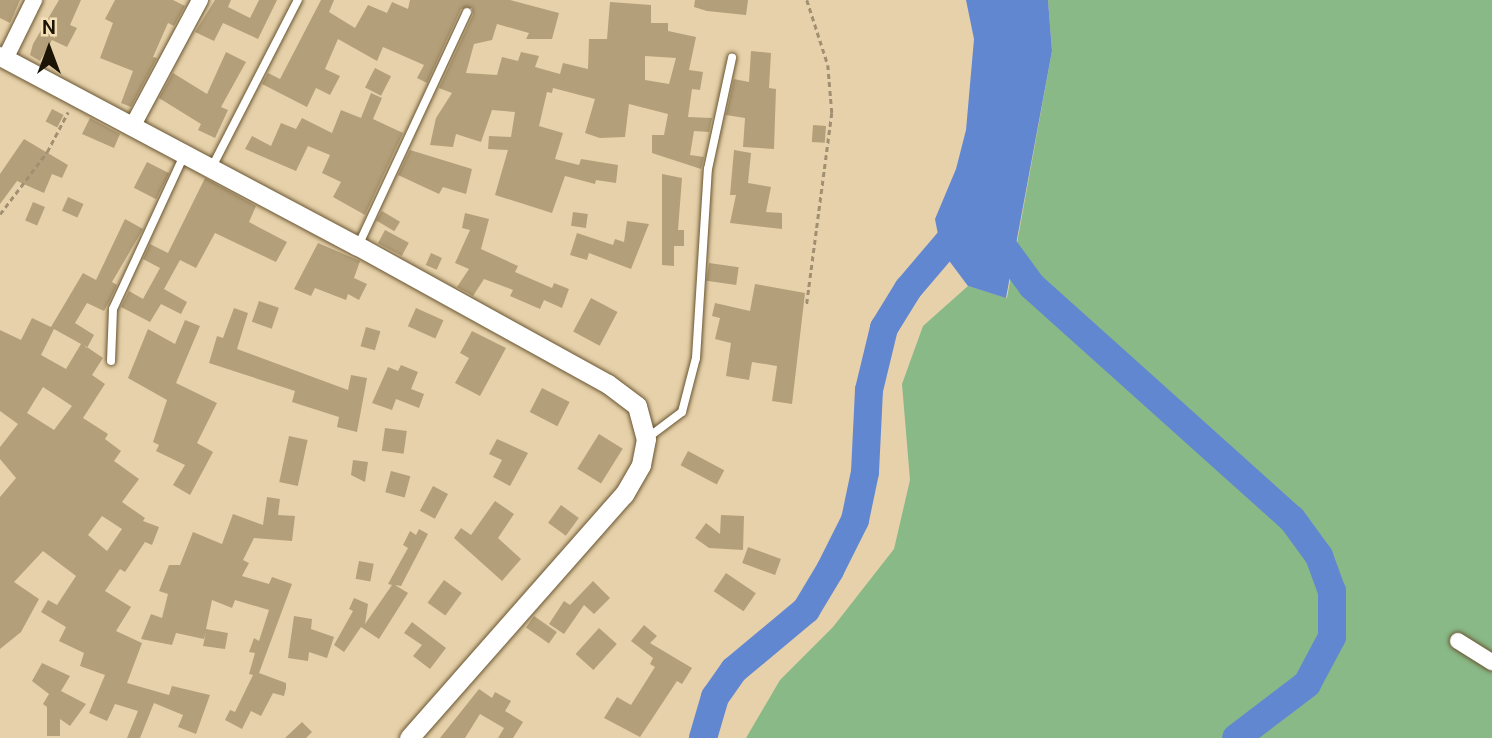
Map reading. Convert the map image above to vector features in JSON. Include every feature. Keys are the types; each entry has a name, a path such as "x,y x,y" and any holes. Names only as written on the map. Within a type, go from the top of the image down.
{"street":[{"path":"34,0 3,57 358,246 608,384 637,407 646,439 641,465 624,494 409,738"},
{"path":"132,127 200,0"},
{"path":"1458,642 1492,662"}],"lane":[{"path":"211,170 298,0"},
{"path":"358,246 467,12"},
{"path":"646,439 682,412 695,358 709,169 732,58"},
{"path":"111,360 114,309 184,155"}],"path":[{"path":"807,0 828,65 832,113 807,304"},
{"path":"0,214 47,152 77,97"}],"green space":[{"path":"1048,0 1492,0 1492,738 746,738 780,680 833,627 894,549 910,480 902,384 923,326 968,286 1007,298 1052,51"}],"water":[{"path":"966,0 1048,0 1052,51 1006,298 968,286 941,250 935,219 956,169 966,130 974,39"}],"building":[{"path":"0,0 20,0 10,23 0,18"},
{"path":"59,0 81,0 70,25 77,28 67,47 52,40 40,61 30,55 33,44"},
{"path":"115,0 173,0 185,6 174,26 168,23 153,57 157,58 131,107 121,103 133,71 100,58 113,23 105,19"},
{"path":"215,0 231,0 228,7 250,18 259,0 277,0 258,39 223,23 214,41 195,32"},
{"path":"321,0 334,0 329,12 355,28 368,5 387,13 392,2 408,9 410,0 510,0 559,13 552,39 526,39 529,33 497,24 492,40 474,44 466,73 497,75 502,57 518,61 521,52 539,56 535,67 560,74 563,63 588,69 589,39 607,39 610,2 651,5 651,23 668,23 668,31 696,37 689,70 703,72 700,90 692,89 688,117 712,118 709,132 694,131 690,155 704,157 701,169 652,153 652,135 664,135 668,114 629,104 625,137 600,138 585,133 595,99 553,88 552,93 547,92 539,126 563,133 555,159 579,165 581,159 618,165 616,183 596,180 595,184 565,176 552,213 495,195 508,150 488,149 489,136 511,137 515,112 492,110 481,142 456,134 453,147 430,145 436,118 452,93 439,88 473,15 472,8 461,9 427,83 417,78 424,65 383,47 377,61 338,39 325,69 340,76 330,95 316,88 307,107 262,84 268,73 280,79","holes":["645,56 676,58 669,84 645,80"]},
{"path":"695,0 748,0 746,15 707,11 694,7"},
{"path":"751,51 771,53 769,88 776,89 774,149 743,147 745,118 726,115 734,79 749,82"},
{"path":"226,52 246,62 221,107 228,110 215,138 198,130 201,124 159,98 173,73 207,94"},
{"path":"375,68 391,76 381,96 365,88"},
{"path":"371,93 382,98 373,119 403,133 365,215 333,197 341,182 322,173 330,155 308,146 296,171 245,149 252,136 271,146 281,123 296,129 302,118 332,133 341,110 361,118"},
{"path":"52,109 64,115 57,127 46,121"},
{"path":"90,118 120,134 114,148 82,134"},
{"path":"813,125 826,126 825,143 812,142"},
{"path":"24,139 68,165 62,178 52,174 44,193 17,181 0,204 0,174"},
{"path":"410,150 472,169 466,194 443,187 439,194 398,175"},
{"path":"734,150 751,153 748,183 771,187 766,212 782,213 782,229 730,223 736,195 730,195"},
{"path":"147,162 169,173 156,199 134,188"},
{"path":"662,174 682,178 678,230 684,230 684,246 674,246 674,266 662,265"},
{"path":"205,178 256,206 249,222 287,242 276,262 215,233 196,268 180,260 164,289 187,302 181,314 161,304 150,322 121,307 129,291 143,299 160,268 143,259 150,244 168,253"},
{"path":"68,197 84,204 77,218 62,211"},
{"path":"33,202 45,207 37,225 25,220"},
{"path":"382,211 400,222 394,231 376,220"},
{"path":"573,212 588,214 586,228 571,226"},
{"path":"465,213 489,219 481,249 518,266 515,272 552,288 554,283 569,289 562,308 544,300 540,309 510,296 513,290 484,279 473,296 457,287 469,269 455,263 470,230 462,228"},
{"path":"125,219 143,229 112,282 117,285 110,300 104,311 87,303 75,323 94,335 87,347 103,358 92,375 105,384 83,418 108,434 105,439 121,451 114,461 139,479 122,502 145,518 143,521 159,527 152,545 145,542 125,572 120,569 105,591 131,607 116,631 142,643 127,683 169,695 172,686 210,695 196,734 178,727 183,715 154,703 140,738 127,738 138,711 115,704 107,721 89,713 105,675 80,666 84,653 59,641 66,627 41,612 48,600 57,605 76,576 43,551 14,582 39,599 21,632 0,649 0,497 16,478 0,459 0,447 18,424 0,411 0,330 21,340 32,318 51,327 83,273 96,280","holes":["54,329 81,344 66,369 41,355","43,387 72,406 54,430 27,413","102,516 122,529 107,551 88,535"]},
{"path":"627,221 649,224 631,269 589,253 587,260 570,255 577,233 613,245 615,239 624,242"},
{"path":"385,230 409,243 402,256 378,243"},
{"path":"318,243 360,261 354,278 367,284 359,300 348,294 346,300 315,288 311,296 294,289"},
{"path":"431,253 442,258 437,270 426,265"},
{"path":"709,263 739,267 736,285 706,281"},
{"path":"755,284 805,293 792,404 772,401 777,366 752,362 749,380 726,376 731,343 715,339 720,318 712,316 715,303 750,311"},
{"path":"591,298 617,312 600,346 573,332"},
{"path":"259,301 279,308 272,329 252,322"},
{"path":"234,308 248,313 237,349 348,390 351,375 367,378 357,432 337,427 339,417 292,402 295,391 209,363 217,336 223,338"},
{"path":"416,308 443,320 435,338 408,326"},
{"path":"185,320 200,326 176,383 217,403 197,443 213,452 190,495 173,485 185,465 156,451 159,445 153,442 167,400 128,378 148,329 175,344"},
{"path":"366,327 380,331 375,350 360,346"},
{"path":"472,331 506,348 480,396 455,383 469,358 460,353"},
{"path":"401,365 418,372 411,389 424,394 419,408 396,399 392,410 372,403 388,367 398,371"},
{"path":"542,388 570,402 557,426 530,412"},
{"path":"385,428 407,431 404,454 382,451"},
{"path":"599,434 623,449 601,484 577,469"},
{"path":"289,436 308,440 298,486 279,482"},
{"path":"497,439 528,453 510,486 493,477 502,460 489,454"},
{"path":"688,451 724,470 717,484 680,465"},
{"path":"353,460 368,462 365,482 351,475"},
{"path":"391,471 410,476 405,497 385,492"},
{"path":"433,486 448,494 435,519 420,511"},
{"path":"267,497 280,499 278,515 295,516 292,541 254,538 243,560 249,563 242,576 269,584 272,577 292,584 259,673 286,683 286,688 284,696 273,693 261,716 251,711 242,729 225,720 230,710 235,712 253,675 249,674 255,653 249,652 254,638 259,641 269,610 235,600 232,608 212,600 206,629 228,633 225,649 203,646 206,632 204,639 176,633 172,645 141,639 151,614 162,618 168,594 159,591 169,565 180,565 193,532 222,544 233,514 263,525"},
{"path":"495,501 514,514 498,538 521,559 502,581 454,538 461,528 471,535"},
{"path":"561,505 579,518 566,536 548,523"},
{"path":"721,515 744,516 743,550 709,548 695,538 706,523 720,534"},
{"path":"419,529 428,534 401,586 395,585 408,593 379,639 361,627 344,652 334,645 353,611 349,609 354,598 368,604 365,624 392,585 388,584 408,548 403,545 410,531 416,535"},
{"path":"748,547 781,559 775,575 742,563"},
{"path":"359,561 374,564 370,582 356,579"},
{"path":"726,573 756,593 744,611 714,591"},
{"path":"444,580 462,593 445,616 428,603"},
{"path":"593,581 610,598 594,614 584,605 564,634 549,624 564,601 570,605"},
{"path":"294,616 312,619 311,629 334,637 327,658 309,652 308,661 288,658"},
{"path":"534,616 557,632 549,644 526,627"},
{"path":"412,622 446,648 430,669 413,656 422,645 404,633"},
{"path":"644,625 657,636 650,643 692,668 682,684 677,681 640,737 604,718 617,697 631,705 655,667 650,664 653,658 631,641"},
{"path":"599,628 617,644 593,670 576,654"},
{"path":"42,663 70,676 61,691 86,704 70,726 60,719 60,736 47,736 47,707 43,704 49,694 32,681"},
{"path":"479,689 492,698 495,692 511,701 505,711 523,722 513,738 498,738 504,728 480,714 465,738 440,738"},
{"path":"302,722 312,732 306,738 285,738"}],"waterway":[{"path":"703,738 715,697 734,670 806,610 830,570 855,520 865,472 869,390 884,328 908,289 965,222"},
{"path":"991,230 1032,286 1292,519 1319,556 1332,591 1332,637 1307,684 1236,738"}]}
